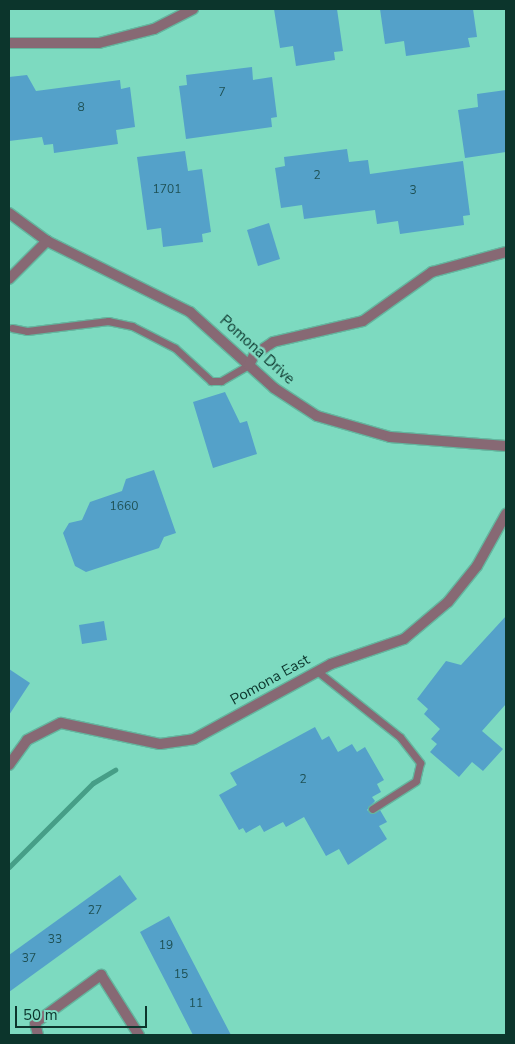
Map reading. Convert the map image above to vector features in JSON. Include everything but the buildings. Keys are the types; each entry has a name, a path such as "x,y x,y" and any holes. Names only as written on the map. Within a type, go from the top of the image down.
{"street":[{"path":"9,43 98,43 154,29 193,9"},
{"name":"Pomona Drive","path":"9,214 47,241 190,312 249,365 318,416 349,429 390,437 506,446"},
{"path":"9,279 47,241"},
{"path":"249,365 254,355 273,342 363,321 432,272 506,252"},
{"name":"Pomona East","path":"9,765 28,740 61,723 160,744 194,739 317,671 404,639 423,626 477,566 506,514"},
{"path":"38,1035 35,1023 101,975 139,1035"}],"lane":[{"path":"12,328 26,331 108,321 132,326 175,348 211,381 222,381 249,365"},
{"path":"317,671 400,738 420,763 416,781 372,809"}],"waterway":[{"path":"9,867 93,783 115,770"}]}
